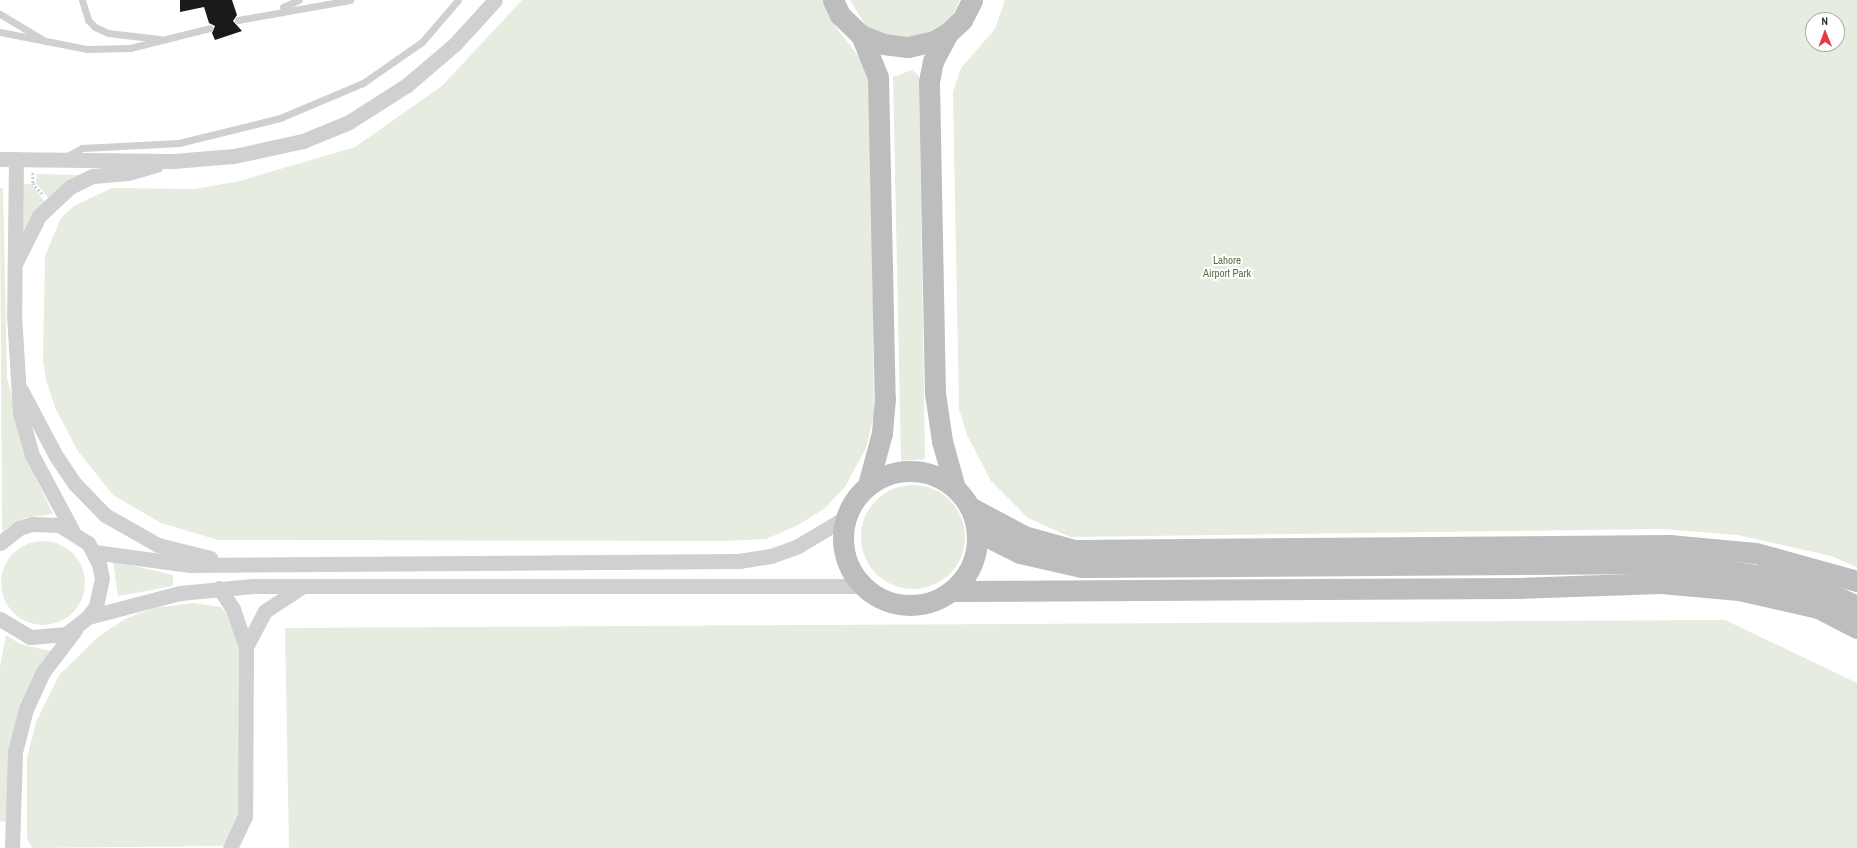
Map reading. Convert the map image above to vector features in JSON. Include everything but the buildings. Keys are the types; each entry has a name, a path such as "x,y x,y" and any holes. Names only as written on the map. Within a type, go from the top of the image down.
{"street":[{"path":"0,159 173,161 274,150 349,122 407,85 455,44 495,0"},
{"path":"833,0 840,15 861,34 883,44 908,47 934,42 948,33 962,20 972,0"},
{"path":"845,518 842,539 846,560 863,586 886,600 907,605 938,599 952,591 972,564 978,532 970,507 955,488 942,441 934,393 929,90 933,61 948,33"},
{"path":"94,552 147,562 253,564 739,561 771,556 798,546 845,518 868,485 882,433 885,390 878,77 861,34"},
{"path":"12,848 15,752 26,709 43,672 77,628 88,618 100,592 102,578 94,552 72,530 32,455 20,413 16,380 13,267 16,159"},
{"path":"13,267 34,223 50,204 70,188 93,176 128,173 173,161"},
{"path":"16,380 56,456 75,484 106,514 158,545 195,555 253,564"},
{"path":"868,485 884,476 922,471 955,488"},
{"path":"970,507 1024,536 1074,550 1669,545 1756,553 1857,581"},
{"path":"0,543 19,528 32,524 45,523 72,530"},
{"path":"978,532 1027,556 1081,567 1667,562 1779,578 1829,593 1857,606"},
{"path":"952,591 1518,588 1661,583 1739,590 1818,608 1857,628"},
{"path":"88,618 149,600 219,588 863,586"},
{"path":"246,647 265,611 301,587"},
{"path":"219,588 240,624 246,647 245,816 240,834 230,848"},
{"path":"0,619 18,633 42,639 77,628"}],"lane":[{"path":"82,0 88,20 95,27 108,33 166,40"},
{"path":"273,11 299,0"},
{"path":"238,20 273,11 350,0"},
{"path":"62,159 82,148 179,143 280,118 363,83 422,42 458,0"},
{"path":"0,14 51,44"},
{"path":"0,32 51,44 87,49 130,48 210,28"}],"path":[{"path":"33,159 33,183 50,204"}],"green space":[{"path":"522,0 827,0 833,23 862,61 871,86 874,415 866,448 845,487 824,509 798,525 766,539 726,541 218,540 161,523 113,495 77,450 55,407 46,380 43,361 45,256 61,218 74,206 112,188 195,189 240,181 355,147 442,86"},
{"path":"850,0 960,0 951,19 938,31 901,41 866,26"},
{"name":"Lahore Airport Park","path":"1005,0 1857,0 1857,567 1831,556 1738,535 1662,529 1070,537 1028,518 991,481 967,435 959,409 953,92 961,68 995,29"},
{"path":"912,70 919,76 925,459 901,461 893,77"},
{"path":"37,174 81,175 49,199 36,183"},
{"path":"22,184 31,184 45,202 23,233"},
{"path":"0,188 3,188 7,378 29,464 53,514 24,518 2,531"},
{"path":"913,485 933,489 950,500 961,517 965,537 961,557 950,574 933,585 913,589 893,585 876,574 865,557 861,537 865,517 876,500 893,489"},
{"path":"43,541 59,544 73,553 82,567 85,583 82,599 73,613 59,622 43,625 27,622 13,613 4,599 1,583 4,567 13,553 27,544"},
{"path":"113,561 173,575 173,586 118,596"},
{"path":"193,603 221,607 239,627 242,815 223,846 32,848 27,838 27,759 36,722 60,674 99,636 127,618 154,608"},
{"path":"1725,620 1857,683 1857,848 289,848 285,628"},
{"path":"6,635 20,644 51,651 35,678 6,822 0,821 0,667"}]}
